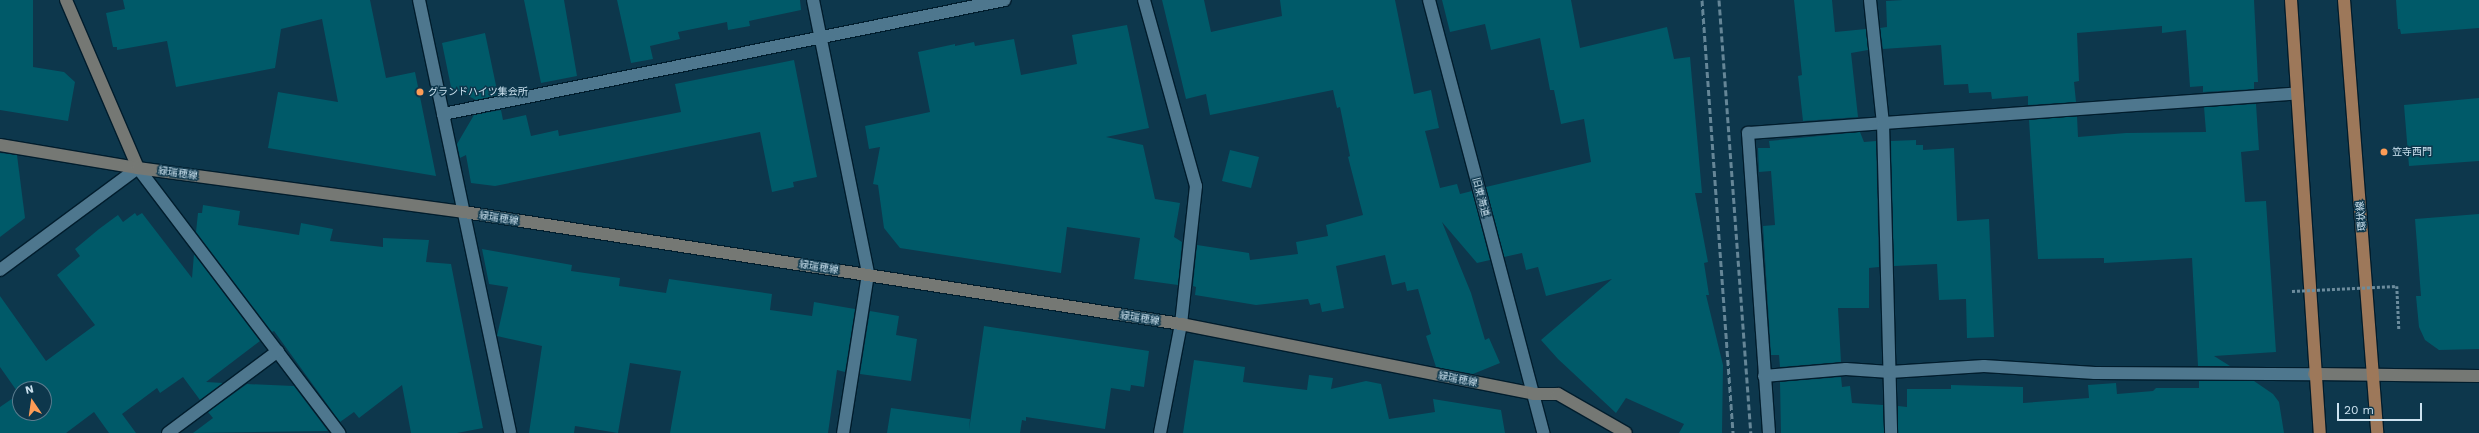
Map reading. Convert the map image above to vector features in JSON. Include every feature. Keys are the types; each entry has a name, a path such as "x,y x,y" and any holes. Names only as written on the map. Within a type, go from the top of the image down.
{"main road":[{"path":"66,0 138,168"},
{"path":"2291,0 2314,374 2320,433"},
{"name":"環状線","path":"2344,0 2374,374 2377,433"},
{"name":"緑瑞穂線","path":"0,145 138,168 464,212 1181,324 1533,394 1558,394 1626,433"},
{"path":"2314,374 2479,376"}],"street":[{"path":"419,0 510,433"},
{"path":"813,0 868,274 843,433"},
{"path":"443,114 820,36 1005,0"},
{"path":"1144,0 1196,186 1181,324 1160,433"},
{"name":"旧東海道","path":"1429,0 1543,433"},
{"path":"1870,0 1883,123 1891,433"},
{"path":"1769,433 1748,133 2297,93"},
{"path":"0,270 138,168 339,433"},
{"path":"168,433 278,351"},
{"path":"1764,376 1846,369 1890,372 1984,366 2095,373 2314,374"}],"path":[{"path":"2292,291 2397,286 2399,329"}],"building":[{"path":"0,0 33,0 33,67 64,72 75,82 68,121 0,110"},
{"path":"123,0 370,0 386,78 415,72 436,176 268,148 278,92 338,102 322,19 281,29 275,68 176,87 167,41 117,50 117,47 113,47 106,13 125,9"},
{"path":"524,0 564,0 577,76 541,83"},
{"path":"617,0 800,0 801,10 749,21 750,26 728,30 727,22 678,32 680,39 650,46 653,59 631,63"},
{"path":"1162,0 1204,0 1211,32 1282,16 1280,0 1395,0 1414,94 1431,90 1439,128 1425,131 1440,188 1457,184 1460,194 1472,191 1490,260 1477,263 1442,222 1471,293 1485,340 1489,338 1500,363 1473,374 1436,367 1426,336 1431,334 1418,289 1407,291 1405,282 1392,285 1385,255 1336,266 1344,308 1322,312 1320,303 1310,305 1308,299 1256,305 1195,295 1196,287 1193,286 1197,245 1249,253 1250,260 1298,254 1296,242 1328,236 1326,225 1363,215 1348,157 1350,156 1340,107 1337,108 1333,90 1210,115 1206,94 1186,99"},
{"path":"1442,0 1571,0 1580,48 1667,27 1674,59 1690,57 1702,193 1695,193 1708,262 1704,263 1709,295 1706,295 1723,365 1722,433 1679,433 1684,424 1626,398 1616,413 1558,359 1541,340 1612,279 1546,296 1538,267 1526,270 1522,253 1504,257 1486,187 1591,162 1584,119 1561,124 1554,90 1550,90 1540,38 1491,50 1485,24 1450,32"},
{"path":"1794,0 1832,0 1835,32 1866,29 1868,50 1851,53 1858,117 1803,121 1798,76 1802,75"},
{"path":"2254,0 2258,82 2254,82 2254,89 2203,92 2203,86 2190,87 2186,30 2162,33 2162,26 2077,33 2079,81 2074,82 2076,102 2028,105 2028,96 1992,99 1991,92 1969,93 1968,84 1944,85 1941,45 1883,49 1880,28 1887,27 1886,1"},
{"path":"2396,0 2479,0 2479,28 2401,34 2400,29 2398,29"},
{"path":"1127,25 1149,128 1106,137 1143,145 1155,199 1180,203 1174,237 1182,242 1178,285 1134,279 1140,238 1067,227 1061,273 900,248 884,228 878,185 873,184 880,147 869,149 865,126 930,112 918,52 955,44 955,46 974,42 975,46 1014,39 1021,75 1077,64 1072,35"},
{"path":"485,33 498,95 476,100 451,87 442,43"},
{"path":"794,60 817,177 793,182 794,187 772,192 760,132 495,186 471,183 466,155 460,158 457,144 474,115 501,110 503,120 526,115 531,136 558,130 559,136 681,112 675,84"},
{"path":"2479,98 2479,161 2409,166 2404,105"},
{"path":"2256,104 2259,150 2241,152 2245,202 2266,201 2276,352 2214,356 2230,366 2198,366 2192,258 2104,263 2104,258 2038,259 2029,120 2077,116 2078,137 2126,133 2206,132 2204,107"},
{"path":"1860,132 1864,142 1876,141 1879,267 1869,268 1869,308 1838,308 1841,362 1780,367 1779,355 1771,355 1763,226 1775,225 1771,171 1759,172 1758,148 1770,148 1769,141"},
{"path":"1916,140 1916,145 1923,145 1923,150 1954,148 1957,221 1989,219 1994,337 1967,338 1966,299 1939,300 1937,264 1894,266 1891,141"},
{"path":"1230,150 1259,157 1251,188 1222,181"},
{"path":"0,153 17,155 25,218 0,237"},
{"path":"203,205 240,211 238,225 299,235 301,223 333,229 330,241 383,247 383,238 429,240 426,262 451,264 483,428 457,433 411,433 402,385 359,418 354,412 340,422 274,331 272,332 196,232 198,213 202,213"},
{"path":"135,213 137,216 142,213 192,278 194,254 260,341 206,382 223,383 200,400 183,377 160,393 157,388 122,414 136,433 109,433 94,412 66,433 0,433 0,407 12,399 12,421 52,421 52,381 12,381 12,384 0,367 0,296 46,361 95,325 57,275 80,256 75,249 118,215 123,222"},
{"path":"2479,214 2479,349 2439,350 2425,340 2419,327 2416,296 2421,296 2415,219"},
{"path":"482,249 572,265 571,271 620,278 619,286 666,293 669,279 772,294 770,310 812,316 814,302 855,309 845,372 837,370 828,433 670,433 681,371 630,363 618,433 575,426 574,433 529,433 542,346 497,336 508,287 489,284"},
{"path":"870,311 899,316 896,335 917,339 911,381 860,374"},
{"path":"984,326 1149,351 1144,387 1131,385 1130,391 1111,388 1105,429 1026,417 1026,421 1022,420 1020,433 887,433 891,408 970,419 969,430"},
{"path":"1194,360 1245,367 1243,382 1307,390 1309,375 1333,378 1331,389 1366,381 1381,384 1389,419 1435,412 1433,399 1501,410 1505,433 1183,433"},
{"path":"1841,377 1842,387 1850,386 1852,403 1883,405 1884,433 1781,433 1780,382"},
{"path":"2199,381 2254,381 2273,394 2279,402 2284,433 1898,433 1898,406 1907,407 1907,389 1951,389 1951,385 2023,387 2023,403 2089,398 2088,385 2116,383 2117,394 2153,391 2156,388 2199,388"},
{"path":"247,384 294,386 328,431 193,433 213,418 208,412"}],"railway":[{"path":"1702,0 1733,433"},
{"path":"1719,0 1751,433"}],"place":[{"name":"グランドハイツ集会所","path":"420,92"},
{"name":"笠寺西門","path":"2384,152"}]}
